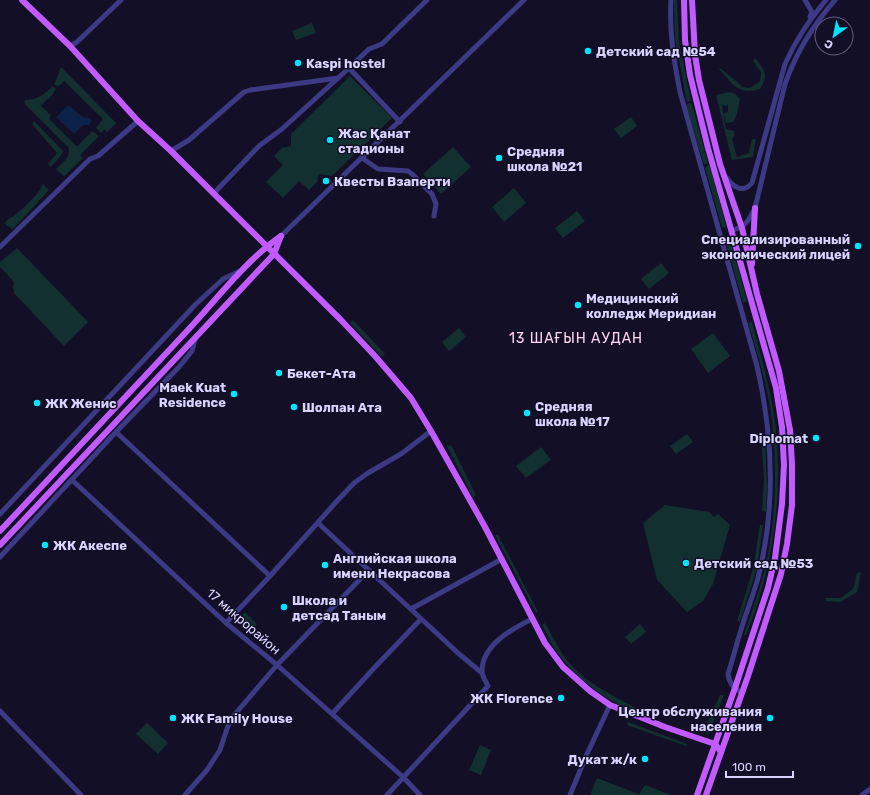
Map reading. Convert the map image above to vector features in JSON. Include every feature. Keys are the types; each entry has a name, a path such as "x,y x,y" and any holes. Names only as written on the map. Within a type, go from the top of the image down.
{"main road":[{"path":"22,0 70,46 138,120 340,319 375,356 411,398 502,559 545,643 563,667 590,691 610,705 665,728 715,744 721,752"},
{"path":"684,0 685,40 690,75 731,231 776,388 782,427 784,465 780,526 768,588 735,688 697,795"},
{"path":"692,0 695,55 699,80 723,174 742,228 752,273 780,371 790,430 792,465 792,505 787,544 776,590 706,795"},
{"path":"752,273 755,208"},
{"path":"0,531 243,269 266,246 281,236"},
{"path":"0,545 274,254 281,236"},
{"path":"37,491 44,498"}],"street":[{"path":"70,46 121,0"},
{"path":"214,194 260,146 282,129 369,49 382,44 427,0"},
{"path":"281,236 524,0"},
{"path":"671,0 670,18 673,57 680,92 757,366 765,399 769,430 771,463 770,507 766,538 758,579 728,674 730,682 742,693"},
{"path":"805,0 812,12 810,20"},
{"path":"723,174 730,183 740,189 749,187 752,183 785,64 794,45 810,20 826,0"},
{"path":"731,231 742,228 748,223 755,208 785,84 791,68 809,33 835,0"},
{"path":"809,6 821,6"},
{"path":"349,68 400,122"},
{"path":"171,151 188,140 244,92 338,78"},
{"path":"0,247 90,159 98,156 138,120"},
{"path":"362,158 378,169 408,171 412,174 432,194 436,204 434,216"},
{"path":"0,514 195,305 223,279 243,269"},
{"path":"0,557 116,432 179,367 192,351 196,336"},
{"path":"226,623 354,483 401,454 431,431"},
{"path":"116,432 238,544 270,576"},
{"name":"17 микрорайон","path":"72,480 226,623 277,665 420,795"},
{"path":"318,523 458,653 482,673 488,686 387,795"},
{"path":"411,608 502,559"},
{"path":"185,795 207,770 220,750 230,720 277,665 369,570"},
{"path":"332,714 421,619"},
{"path":"482,673 485,657 496,642 516,627 532,619"},
{"path":"570,795 586,754 610,705"},
{"path":"0,711 81,795"},
{"path":"862,795 870,789"}],"green space":[{"path":"674,0 677,0 679,42 691,101 687,102 675,39"},
{"path":"312,23 316,33 296,40 292,31"},
{"path":"755,58 765,73 763,84 760,89 746,91 736,87 719,69 720,68 743,87 750,88 760,81 761,72 753,61"},
{"path":"61,67 116,123 107,132 104,129 101,133 96,128 103,119 64,81 59,86 54,85"},
{"name":"Жас Қанат стадионы","path":"350,76 392,118 332,176 319,174 317,182 309,190 299,181 283,198 266,182 283,165 274,156 282,148 291,146 291,134"},
{"path":"53,86 56,89 49,99 47,99 41,106 51,115 49,119 76,146 78,146 92,131 99,136 80,155 83,158 64,176 56,169 68,157 68,147 24,103 25,100 33,99 47,92"},
{"path":"729,92 735,94 740,99 737,114 733,122 726,123 724,114 728,111 728,105 722,105 726,129 734,131 734,136 732,139 737,157 749,153 752,139 756,139 753,157 732,160 716,95"},
{"path":"689,103 692,104 708,163 704,165 686,105"},
{"path":"631,117 637,126 621,138 614,129"},
{"path":"34,121 63,151 51,167 48,164 57,153 32,124"},
{"path":"453,147 471,167 441,194 423,174"},
{"path":"708,165 710,166 726,226 725,228 722,227 705,168"},
{"path":"43,184 49,190 13,229 6,225 5,223 7,220 30,201"},
{"path":"514,188 526,203 504,222 492,207"},
{"path":"577,211 585,221 563,238 555,228"},
{"path":"729,241 731,242 747,301 743,303 726,243"},
{"path":"17,248 88,322 64,346 14,293 14,282 0,267 0,262"},
{"path":"661,263 669,273 649,289 641,279"},
{"path":"353,320 385,354 382,357 350,323"},
{"path":"752,322 773,410 778,477 774,531 769,558 755,610 746,635 744,635 765,569 771,539 775,494 772,424 765,382 748,323"},
{"path":"459,328 466,337 449,351 442,342"},
{"path":"713,333 730,356 708,373 691,349"},
{"path":"687,434 693,442 676,454 670,446"},
{"path":"765,436 767,486 766,512 762,511 764,478 761,437"},
{"path":"451,445 476,495 473,497 447,446"},
{"path":"541,447 551,460 526,478 516,466"},
{"name":"Детский сад №53","path":"665,505 709,512 714,517 718,514 730,525 713,584 703,601 687,612 657,580 643,523"},
{"path":"760,525 763,525 757,568 740,622 737,621 753,569"},
{"path":"495,535 498,535 538,612 536,613"},
{"path":"861,572 857,592 840,602 826,601 826,598 841,598 853,589 857,573"},
{"path":"245,612 257,624 251,631 238,619"},
{"path":"545,623 563,655 578,672 597,686 638,709 636,711 614,702 581,679 555,649 542,625"},
{"path":"640,624 646,632 631,644 625,637"},
{"path":"720,695 724,695 709,733 707,734 704,731"},
{"path":"628,722 687,744 686,746 627,725"},
{"path":"147,723 168,743 158,754 136,734"},
{"path":"480,745 491,750 481,775 469,770"},
{"path":"597,778 639,794 645,785 671,795 590,795"}],"water":[{"path":"68,105 83,117 89,118 92,121 89,125 83,125 74,134 56,117"}],"place":[{"name":"Детский сад №54","path":"588,51"},
{"name":"Kaspi hostel","path":"298,63"},
{"name":"Жас Қанат стадионы","path":"330,140"},
{"name":"Средняя школа №21","path":"499,158"},
{"name":"Квесты Взаперти","path":"326,181"},
{"name":"Специализированный экономический лицей","path":"858,246"},
{"name":"Медицинский колледж Меридиан","path":"578,305"},
{"name":"Бекет-Ата","path":"279,373"},
{"name":"Maek Kuat Residence","path":"234,394"},
{"name":"ЖК Женис","path":"37,403"},
{"name":"Шолпан Ата","path":"294,407"},
{"name":"Средняя школа №17","path":"527,413"},
{"name":"Diplomat","path":"816,438"},
{"name":"ЖК Акеспе","path":"45,545"},
{"name":"Детский сад №53","path":"686,563"},
{"name":"Английская школа имени Некрасова","path":"325,565"},
{"name":"Школа и детсад Таным","path":"284,607"},
{"name":"ЖК Florence","path":"561,698"},
{"name":"ЖК Family House","path":"173,718"},
{"name":"Центр обслуживания населения","path":"770,718"},
{"name":"Дукат ж/к","path":"645,759"}],"district":[{"name":"13 ШАҒЫН АУДАН","path":"576,338"}]}
